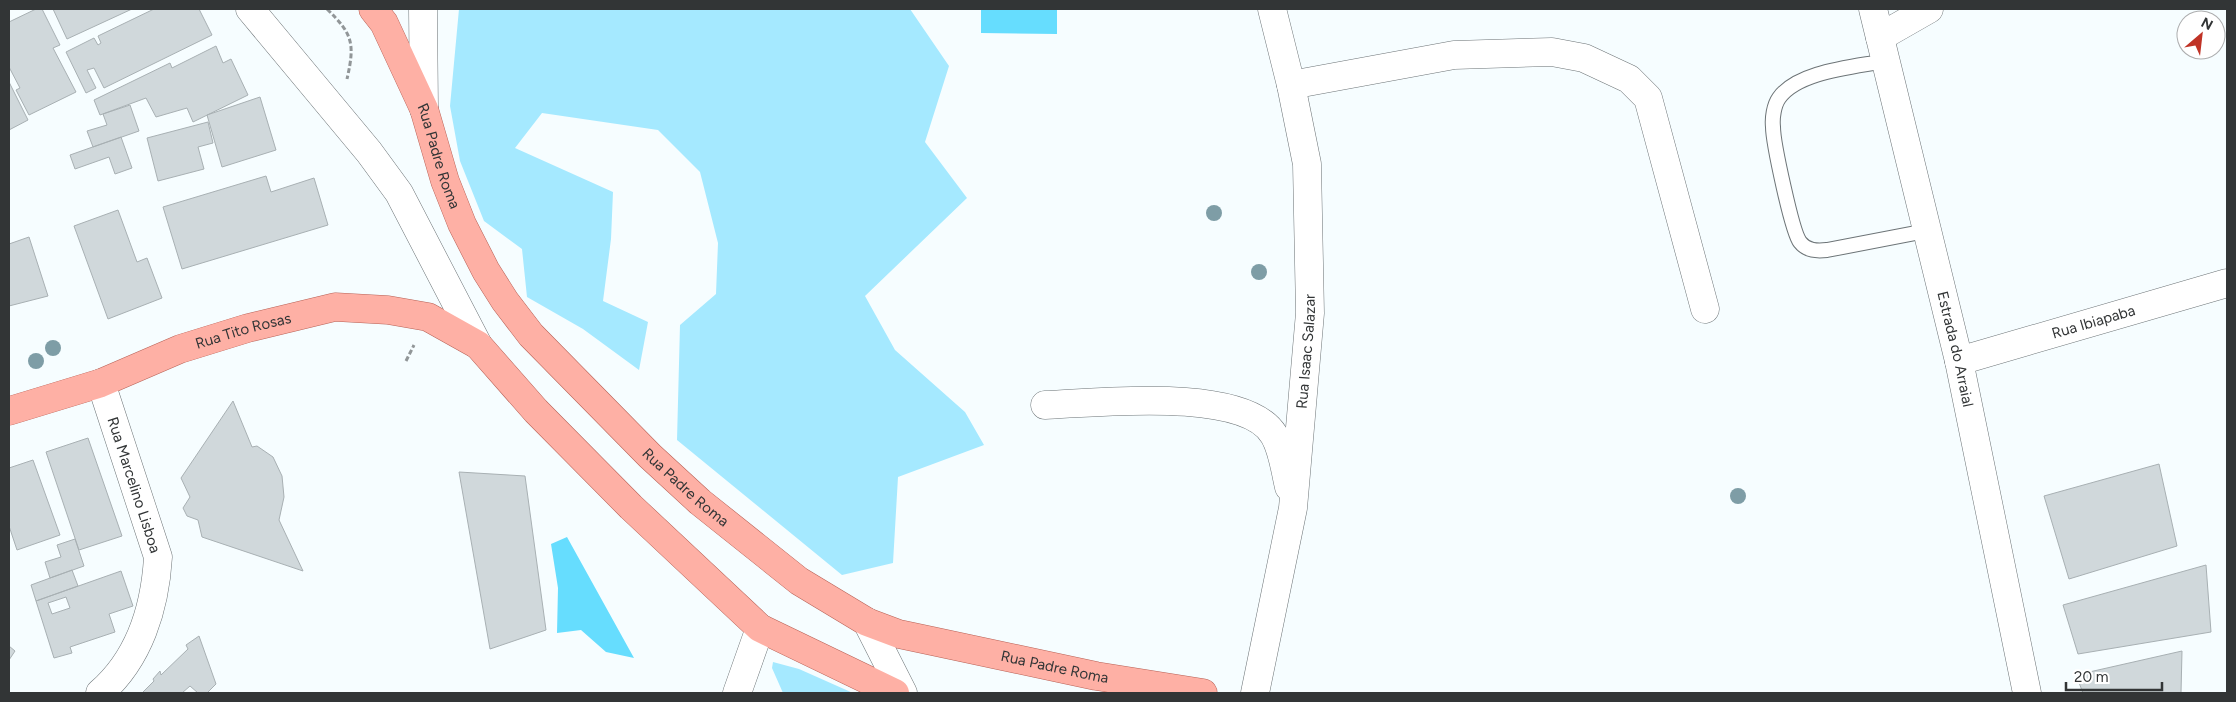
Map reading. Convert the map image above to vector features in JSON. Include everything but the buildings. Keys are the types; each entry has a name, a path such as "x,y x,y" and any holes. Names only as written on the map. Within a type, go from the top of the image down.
{"main road":[{"path":"373,9 384,23 424,109"},
{"name":"Rua Padre Roma","path":"424,109 445,181 462,224 486,271 531,335 650,456 700,502 799,581 867,622 899,634 1096,676 1203,693"},
{"name":"Rua Tito Rosas","path":"9,411 101,383 180,349 248,328 334,307 388,310 428,317 478,345"},
{"path":"478,345 536,411 631,507 760,628 895,693"}],"street":[{"path":"250,9 369,152 399,193 478,345"},
{"name":"Rua Padre Roma","path":"424,9 424,109"},
{"name":"Rua Isaac Salazar","path":"1256,693 1293,508 1310,313 1307,164 1291,85 1272,9"},
{"name":"Estrada do Arraial","path":"1873,9 1959,361 2027,693"},
{"path":"1882,49 1929,9"},
{"path":"1291,85 1454,55 1552,52 1584,58 1630,79 1648,98 1705,309"},
{"name":"Rua Ibiapaba","path":"1959,361 2227,283"},
{"name":"Rua Marcelino Lisboa","path":"100,693 110,685 135,651 150,614 157,584 158,557 101,383"},
{"path":"1045,405 1184,402 1209,404 1247,414 1274,435 1293,508"},
{"path":"867,622 903,693"},
{"path":"737,693 760,628"}],"lane":[{"path":"1882,49 1794,84 1779,97 1774,108 1773,128 1791,218 1801,244 1813,251 1828,250 1926,231"}],"shaded area":[{"path":"459,9 910,9 949,66 925,142 967,198 865,296 895,350 965,412 984,445 898,477 893,563 842,575 677,440 680,325 716,294 718,243 700,172 658,130 542,113 515,148 613,192 611,239 603,301 648,322 639,370 583,329 527,297 522,249 484,221 460,161 450,106"},
{"path":"981,9 1057,10 1057,34 981,33"},
{"path":"567,537 634,658 606,652 581,630 557,633 558,588 551,544"},
{"path":"773,662 799,669 853,693 783,693 772,668"}]}
